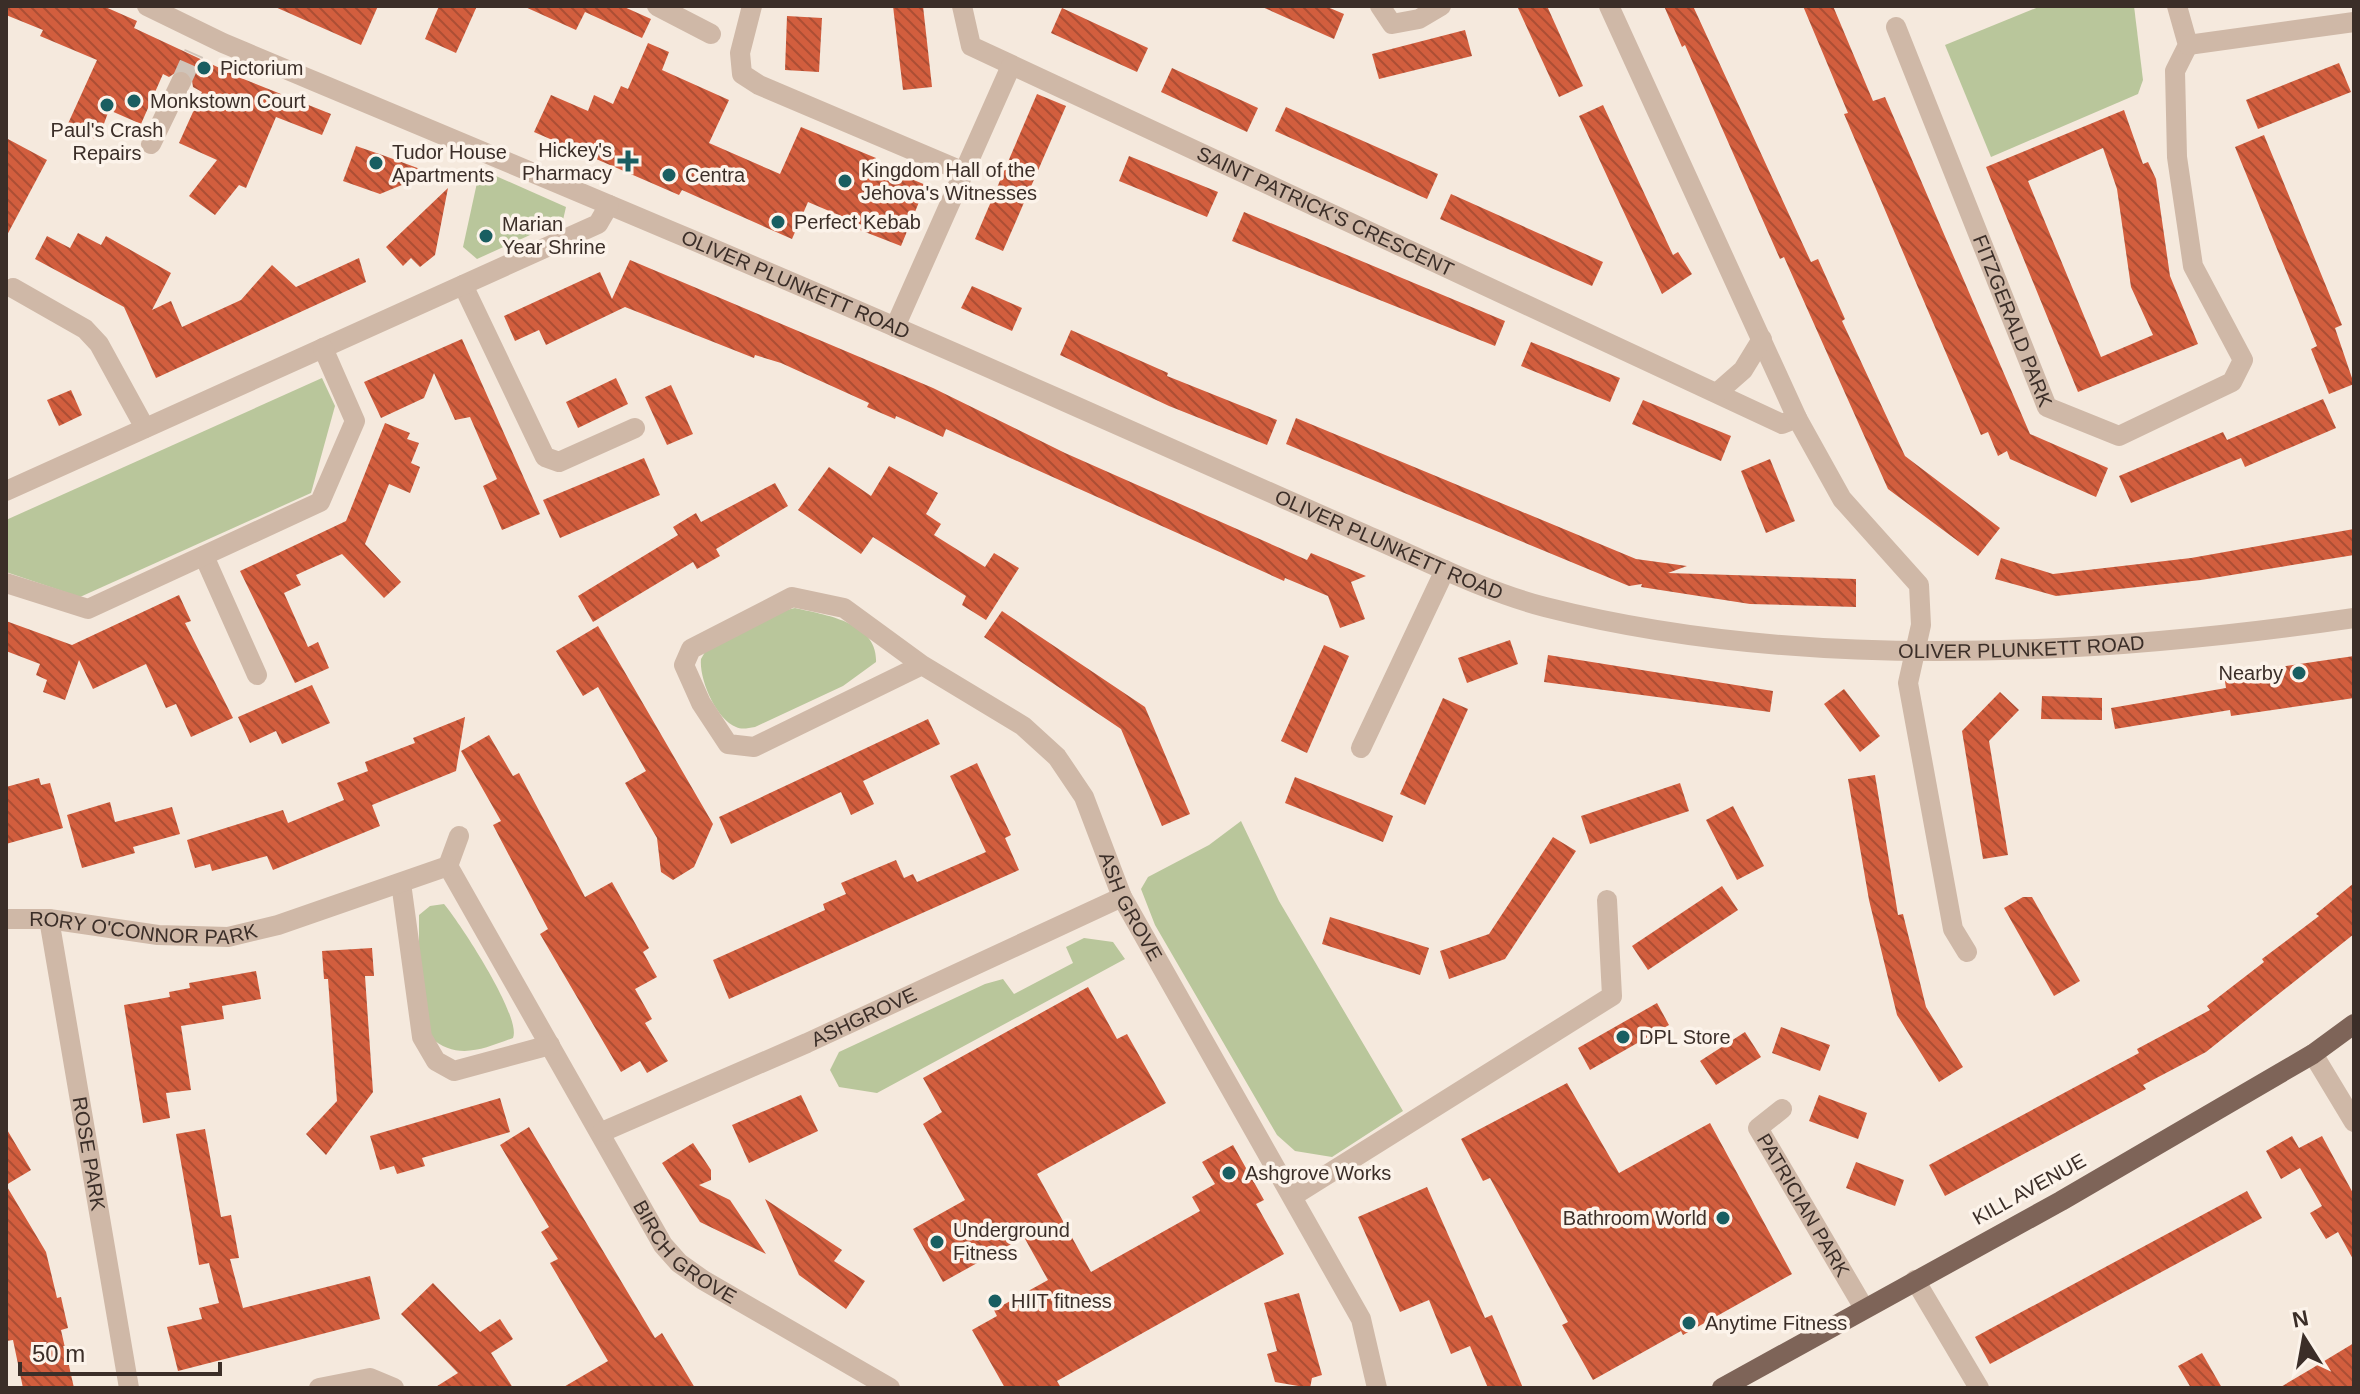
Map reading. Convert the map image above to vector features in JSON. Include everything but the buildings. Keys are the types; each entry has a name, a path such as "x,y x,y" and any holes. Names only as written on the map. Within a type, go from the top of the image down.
{"main road":[{"name":"KILL AVENUE","path":"1722,1388 2061,1201 2313,1054 2354,1024"}],"street":[{"name":"OLIVER PLUNKETT ROAD","path":"147,6 203,33 895,327 1445,570 1540,606 1647,628 1773,644 1915,650 2215,638 2354,618"},
{"path":"657,6 711,34"},
{"path":"752,6 740,53 742,74 759,85 964,172"},
{"name":"SAINT PATRICK'S CRESCENT","path":"962,6 971,46 1011,66 1782,424 1797,418"},
{"path":"1380,6 1392,24 1419,19 1441,6"},
{"path":"1609,6 1797,418 1842,499 1919,585 1921,625 1908,683 1953,929 1967,952"},
{"path":"2177,6 2188,45 2354,22"},
{"name":"FITZGERALD PARK","path":"1896,27 2047,407 2119,436 2232,382 2243,360 2193,266 2177,157 2175,85 2175,71 2188,45"},
{"path":"194,53 203,33"},
{"path":"895,327 1011,66"},
{"path":"151,144 181,82"},
{"path":"6,491 598,224 609,205"},
{"path":"463,285 550,462 559,462 635,428"},
{"path":"13,288 85,329 99,344 145,428"},
{"path":"1718,392 1743,370 1762,339"},
{"path":"6,583 88,609 320,502 355,421 323,348"},
{"path":"204,556 257,675"},
{"path":"1361,748 1445,570"},
{"name":"ASH GROVE","path":"922,665 754,747 728,744 701,703 684,665 691,649 792,597 844,608 922,665 1023,726 1057,757 1084,797 1122,897 1361,1319 1377,1388"},
{"path":"459,836 448,866 401,883 422,1037 436,1061 454,1071 550,1045"},
{"name":"BIRCH GROVE","path":"448,866 602,1132 663,1245 679,1263 890,1388"},
{"name":"RORY O'CONNOR PARK","path":"6,919 49,919 158,935 228,937 278,925 401,883"},
{"name":"ASHGROVE","path":"602,1132 807,1043 1122,897"},
{"path":"1293,1196 1612,996 1607,900"},
{"name":"ROSE PARK","path":"49,919 129,1388"},
{"path":"2313,1054 2354,1122"},
{"name":"PATRICIAN PARK","path":"1782,1109 1758,1128 1864,1308"},
{"path":"1915,1280 1979,1388"},
{"path":"319,1388 370,1378 394,1388"}],"green space":[{"path":"2041,6 2134,6 2143,80 2138,94 1991,157 1945,45"},
{"path":"480,169 566,207 563,220 477,259 463,247"},
{"path":"322,378 335,406 311,493 80,597 6,572 6,520"},
{"path":"795,608 834,618 859,629 874,648 876,662 843,686 755,727 736,727 722,716 710,698 701,659 705,652 782,611"},
{"path":"1241,821 1279,901 1403,1111 1332,1157 1295,1151 1277,1135 1155,925 1141,889 1148,877 1209,845"},
{"path":"444,904 499,991 513,1027 513,1038 481,1049 460,1051 450,1049 430,1037 419,952 419,915 430,906"},
{"path":"1084,938 1113,942 1125,959 877,1093 839,1087 830,1070 839,1052 985,984 1003,979 1014,994 1073,963 1066,947"}],"tunnel":[{"path":"181,82 194,53"}],"place":[{"name":"Pictorium","path":"204,68"},
{"name":"Monkstown Court","path":"134,101"},
{"name":"Paul's Crash Repairs","path":"107,105"},
{"name":"Hickey's Pharmacy","path":"628,161"},
{"name":"Tudor House Apartments","path":"376,163"},
{"name":"Centra","path":"669,175"},
{"name":"Kingdom Hall of the Jehova's Witnesses","path":"845,181"},
{"name":"Perfect Kebab","path":"778,222"},
{"name":"Marian Year Shrine","path":"486,236"},
{"name":"Nearby","path":"2299,673"},
{"name":"DPL Store","path":"1623,1037"},
{"name":"Ashgrove Works","path":"1229,1173"},
{"name":"Bathroom World","path":"1723,1218"},
{"name":"Underground Fitness","path":"937,1242"},
{"name":"HIIT fitness","path":"995,1301"},
{"name":"Anytime Fitness","path":"1689,1323"}]}
